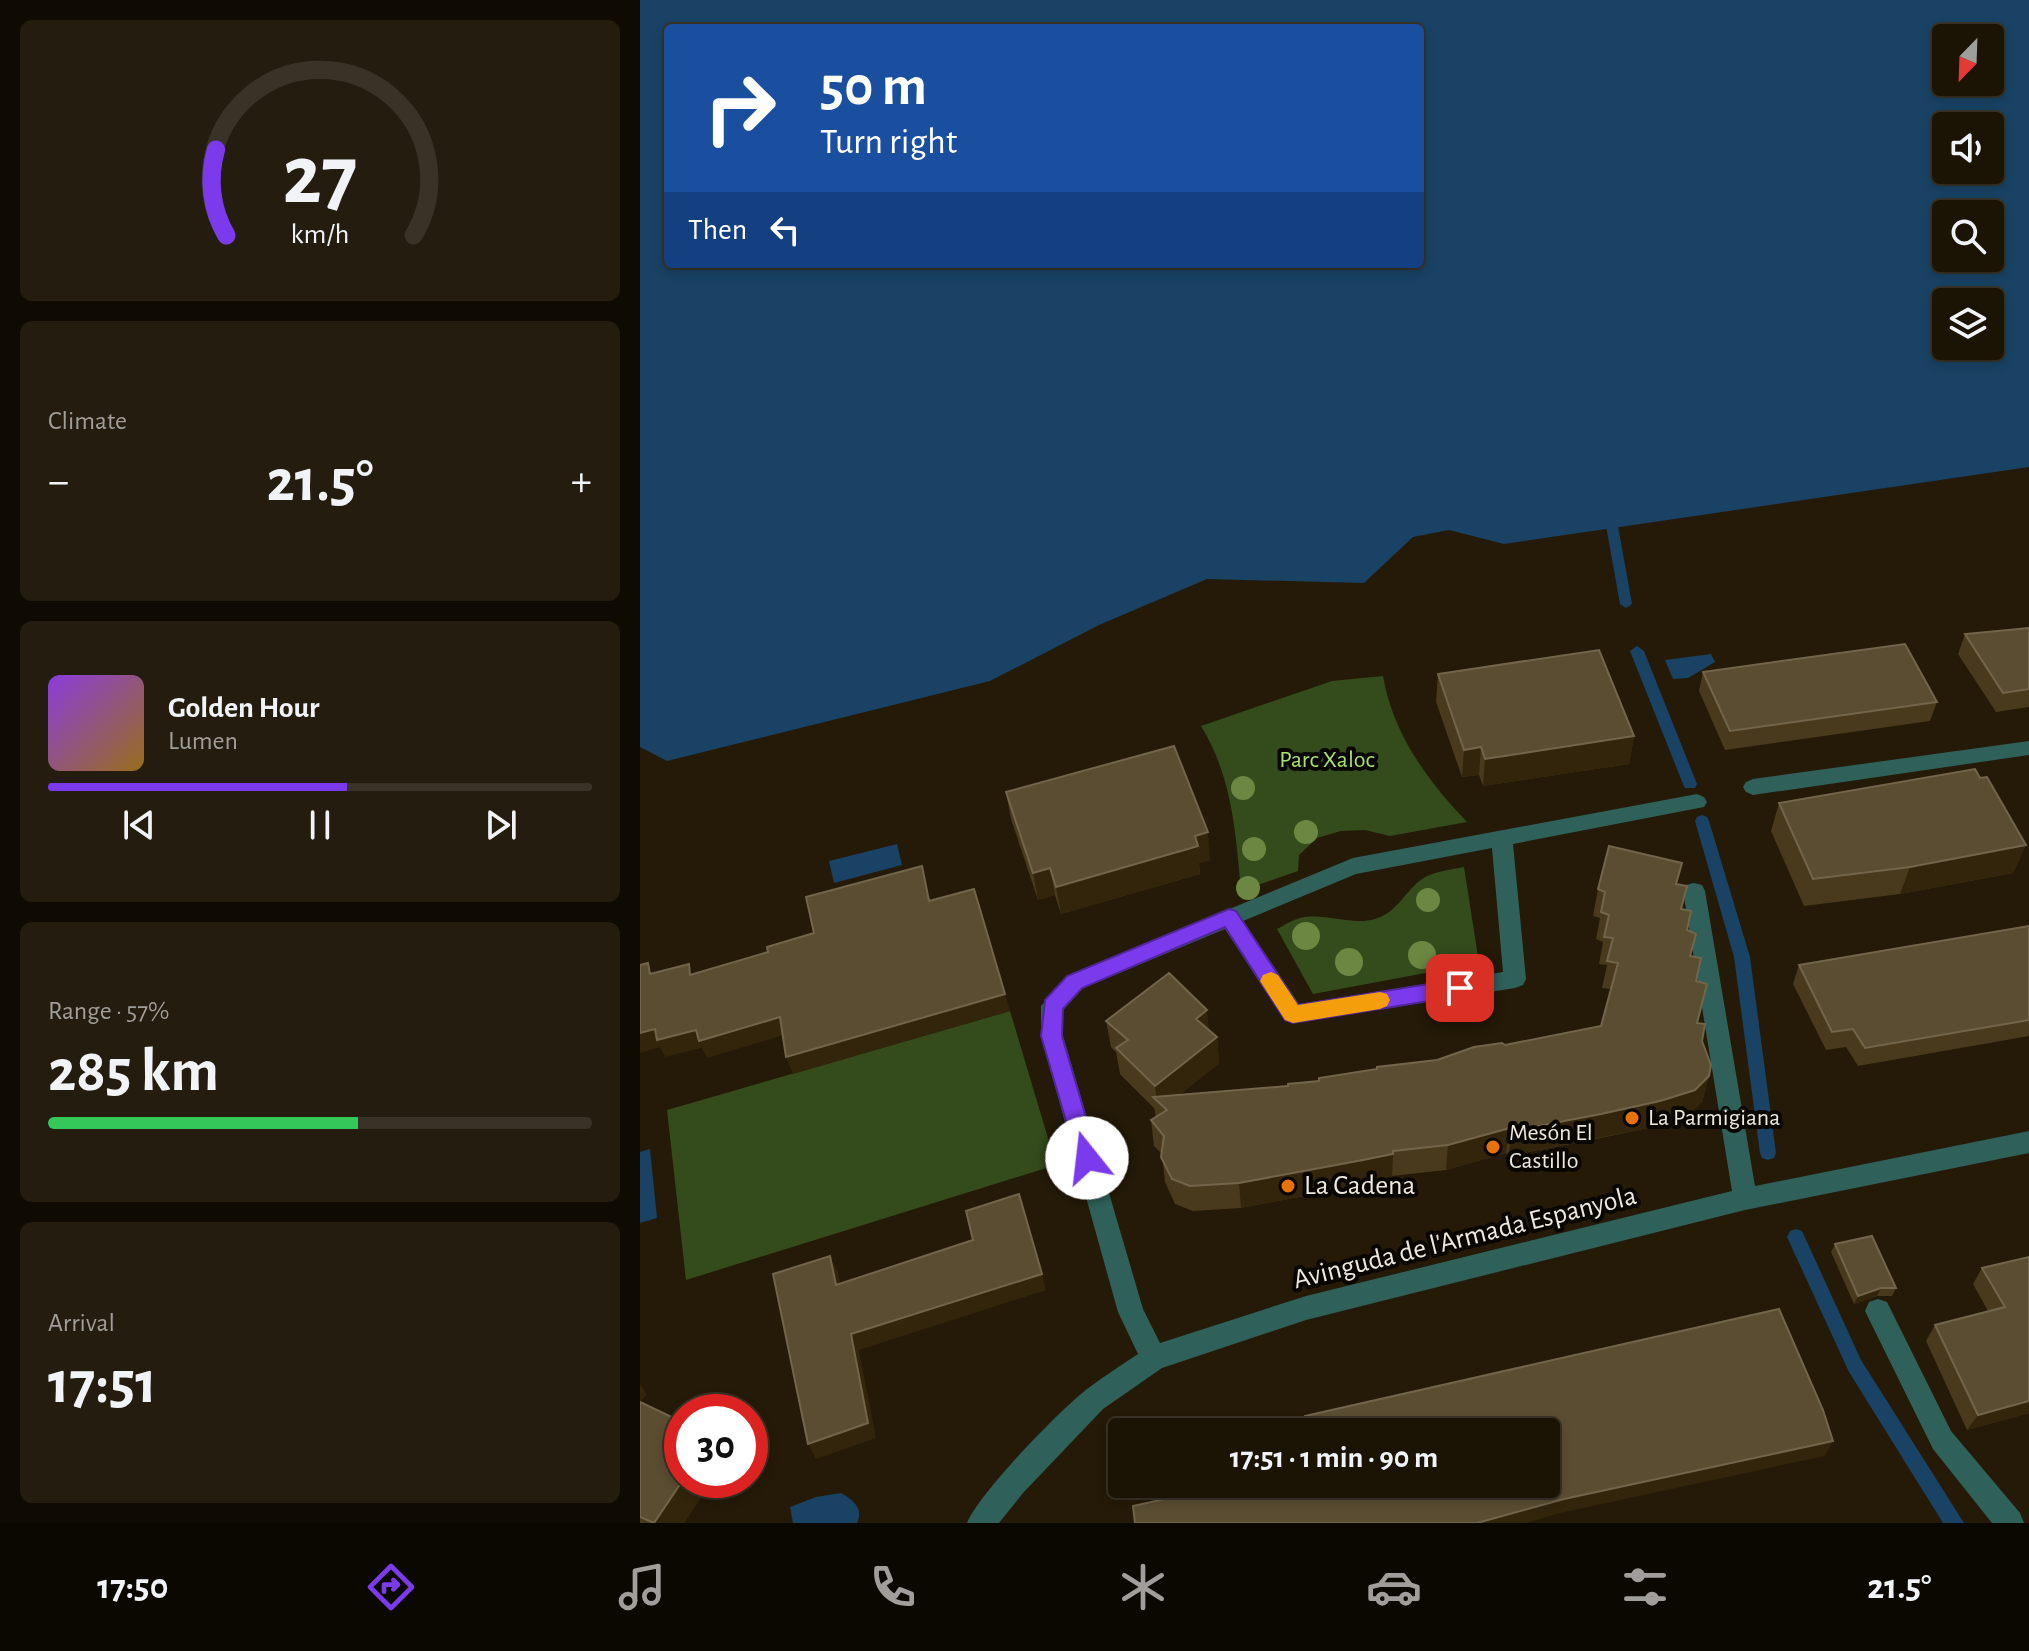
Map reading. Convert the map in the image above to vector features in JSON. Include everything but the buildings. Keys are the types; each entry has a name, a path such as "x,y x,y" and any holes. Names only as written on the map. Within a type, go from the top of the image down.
{"street":[{"path":"1753,787 2029,748"},
{"path":"1154,1358 1131,1312 1052,1036 1052,1006 1075,982 1353,866 1697,802"},
{"path":"1229,917 1293,1014 1515,979 1502,838"},
{"path":"1694,891 1745,1199"},
{"name":"Avinguda de l'Armada Espanyola","path":"981,1523 1013,1483 1094,1400 1154,1358 1306,1308 1745,1199 2029,1142"},
{"path":"1878,1311 1942,1440 2010,1523"}],"green space":[{"name":"Parc Xaloc","path":"1383,676 1403,737 1425,773 1467,822 1390,836 1365,830 1341,831 1317,838 1299,855 1298,871 1241,891 1226,785 1201,726 1332,681"},
{"path":"1464,867 1479,963 1313,994 1277,929 1309,917 1356,921 1375,919 1395,907 1422,879 1437,872"},
{"path":"1010,1011 1056,1165 686,1280 667,1110"}],"water":[{"path":"640,0 2029,0 2029,467 1504,544 1449,530 1413,537 1364,583 1207,579 1099,625 990,681 667,761 640,747"},
{"path":"1711,654 1715,662 1688,678 1673,679 1665,660"},
{"path":"897,844 902,865 834,883 829,861"},
{"path":"650,1149 657,1218 640,1223 640,1152"},
{"path":"841,1493 858,1509 857,1523 793,1523 790,1507 816,1497"}],"waterway":[{"path":"1612,526 1626,604"},
{"path":"1637,651 1690,784"},
{"path":"1702,821 1742,957 1768,1153"},
{"path":"1796,1237 1855,1366 1954,1523"}],"slow traffic":[{"path":"1271,981 1293,1014 1380,1000"}],"place":[{"name":"La Parmigiana","path":"1632,1118"},
{"name":"Mesón El Castillo","path":"1493,1147"},
{"name":"La Cadena","path":"1288,1186"}],"route":[{"path":"1087,1158 1052,1036 1052,1006 1075,982 1229,917 1293,1014 1460,988"}]}
